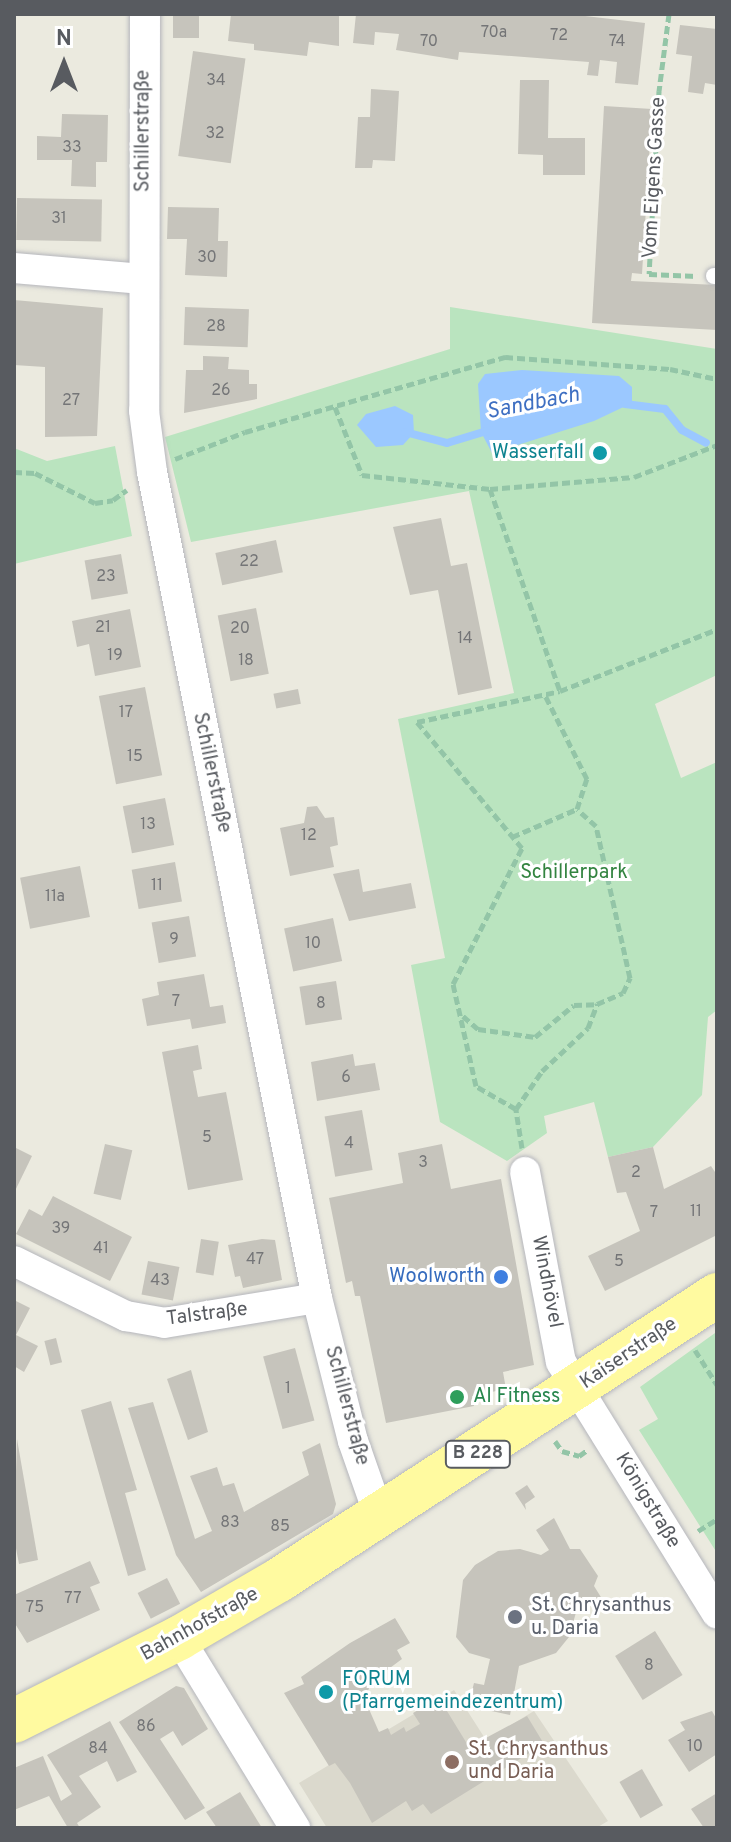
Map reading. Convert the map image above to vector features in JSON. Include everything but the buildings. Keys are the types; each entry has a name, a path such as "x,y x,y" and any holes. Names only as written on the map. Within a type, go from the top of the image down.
{"main road":[{"name":"Kaiserstraße","path":"380,1518 717,1295"},
{"name":"Bahnhofstraße","path":"14,1721 179,1638 380,1518"}],"street":[{"name":"Schillerstraße","path":"145,14 144,411 152,472 317,1298 353,1441 380,1518"},
{"path":"14,268 143,279"},
{"name":"Windhövel","path":"525,1172 561,1362 575,1390"},
{"name":"Talstraße","path":"14,1261 126,1316 164,1323 317,1298"},
{"name":"Königstraße","path":"575,1390 717,1614"},
{"path":"179,1638 295,1828"}],"path":[{"name":"Vom Eigens Gasse","path":"669,14 659,91 649,274 715,276"},
{"path":"14,472 35,473 95,503 113,500 152,472 245,432 505,357 670,369 717,379"},
{"path":"335,407 362,475 490,489 634,477 717,445"},
{"path":"490,489 560,691"},
{"path":"516,1109 476,1086 463,1015 453,984 522,848 417,722 560,691 717,629"},
{"path":"512,837 577,809 587,779 545,695"},
{"path":"463,1015 478,1029 535,1037 574,1005 597,1004 623,993 630,978 596,826 577,809"},
{"path":"525,1172 516,1109 542,1071 588,1028 597,1004"},
{"path":"555,1440 562,1451 579,1456 597,1444"}],"shaded area":[{"name":"St. Chrysanthus und Daria","path":"454,1690 486,1740 534,1711 608,1821 596,1828 327,1828 299,1783"}],"green space":[{"name":"Schillerpark","path":"450,307 717,349 717,675 655,704 681,778 717,762 717,1010 708,1017 702,1095 653,1147 608,1157 594,1102 544,1116 547,1133 507,1161 440,1122 411,965 445,958 398,719 514,693 469,491 191,542 165,437 450,349"},
{"path":"115,446 132,536 14,564 14,448 47,461"},
{"path":"715,1333 717,1553 639,1430 658,1419 640,1387"}],"water":[{"path":"522,370 619,376 632,387 632,403 594,421 492,453 481,432 478,384 485,374"},
{"path":"395,406 413,415 414,433 403,445 376,447 357,425 366,414"}],"waterway":[{"name":"Sandbach","path":"625,404 665,409 682,430 706,443"},
{"name":"Sandbach","path":"405,432 447,443 490,430"}],"place":[{"name":"Wasserfall","path":"600,453"},
{"name":"Woolworth","path":"501,1277"},
{"name":"AI Fitness","path":"457,1397"},
{"name":"St. Chrysanthus u. Daria","path":"515,1617"},
{"name":"FORUM (Pfarrgemeindezentrum)","path":"326,1692"},
{"name":"St. Chrysanthus und Daria","path":"452,1762"}]}
